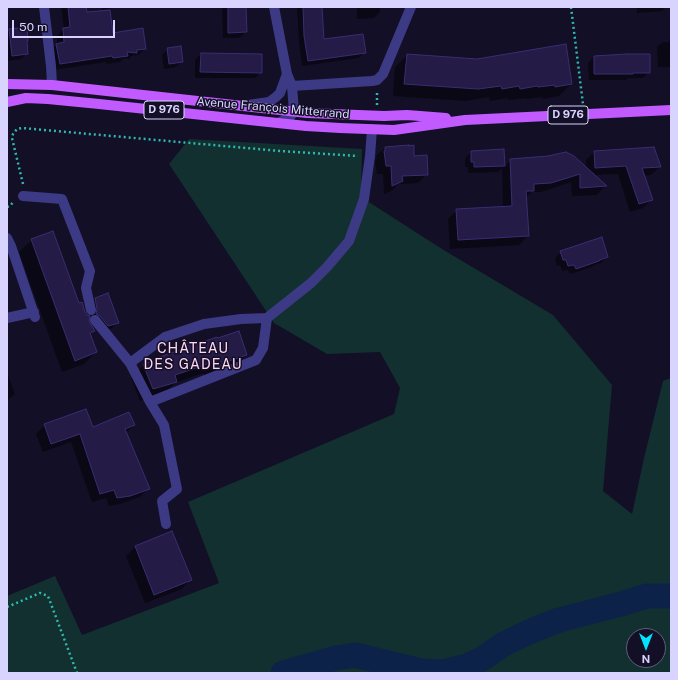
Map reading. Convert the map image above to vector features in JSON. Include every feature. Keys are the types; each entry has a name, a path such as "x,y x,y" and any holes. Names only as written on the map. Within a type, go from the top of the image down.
{"main road":[{"name":"Avenue François Mitterrand","path":"7,84 52,85 307,113 384,116 407,115 465,120"},
{"name":"Avenue François Mitterrand","path":"7,102 26,98 48,99 340,128 394,130 465,120 671,110"}],"street":[{"path":"44,7 52,85"},
{"path":"274,7 287,74 292,86 294,111 290,117 280,122"},
{"path":"292,86 372,82 377,80 383,74 411,7"},
{"path":"242,106 269,102 273,100 280,92 287,74"},
{"path":"130,363 165,337 191,328 204,324 241,319 266,318 311,283 349,241 364,199 372,129"},
{"path":"23,196 62,199 90,271 86,288 93,315 130,363 150,402 164,425 177,489 162,501 166,524"},
{"path":"7,238 34,315 7,318"},
{"path":"150,402 256,360 263,348 266,318"}],"path":[{"path":"571,7 584,114"},
{"path":"377,106 378,88"},
{"path":"7,207 10,206 16,197 23,196 24,188 12,138 17,129 22,128 280,151 370,156"},
{"path":"7,607 40,593 48,596 77,673"}],"green space":[{"path":"189,139 362,149 361,197 442,249 553,315 612,385 603,491 632,514 663,381 671,378 671,673 7,673 7,596 55,576 82,635 219,583 188,502 394,414 400,388 380,352 327,354 274,323 169,164"}],"building":[{"path":"68,7 86,7 87,12 110,10 113,33 143,28 146,49 137,50 137,53 127,52 128,56 113,58 112,56 60,64 56,44 64,42 63,28 70,27"},
{"path":"228,7 246,7 247,32 228,33"},
{"path":"303,7 322,7 324,39 363,34 366,53 308,61 304,36"},
{"path":"27,27 28,54 12,56 9,29"},
{"path":"566,44 572,84 555,87 555,85 537,86 520,89 519,86 502,89 501,86 478,89 404,84 407,54 477,59"},
{"path":"181,46 183,62 169,64 167,48"},
{"path":"201,53 262,54 262,73 200,72"},
{"path":"650,54 650,73 594,74 594,56"},
{"path":"414,145 414,156 427,155 428,175 402,176 403,181 392,186 391,166 386,166 384,151 385,147"},
{"path":"654,147 661,167 642,168 653,200 639,204 626,166 595,168 594,151"},
{"path":"504,149 505,166 474,167 474,162 471,162 471,151"},
{"path":"566,152 574,156 607,186 580,188 580,174 551,183 534,184 534,191 526,191 529,236 458,240 456,209 512,206 510,159 548,156"},
{"path":"53,231 79,303 82,302 85,312 90,316 89,321 95,331 90,333 97,352 75,361 31,239"},
{"path":"602,237 608,257 576,269 574,265 568,266 566,260 563,260 560,251"},
{"path":"108,293 119,323 108,326 100,316 96,314 97,309 95,298"},
{"path":"239,331 247,355 229,361 228,364 218,367 216,361 175,375 177,382 153,389 143,364 182,349 184,344 188,342 194,345"},
{"path":"86,409 93,427 129,412 135,425 125,429 150,489 130,496 117,498 114,490 100,494 80,434 51,444 44,424"},
{"path":"172,531 192,580 154,595 135,546"}],"waterway":[{"path":"283,673 336,658 355,655 421,671 443,672 467,666 482,659 504,644 559,620 647,596 671,596"}],"district":[{"name":"CHÂTEAU DES GADEAU","path":"193,358"}]}
